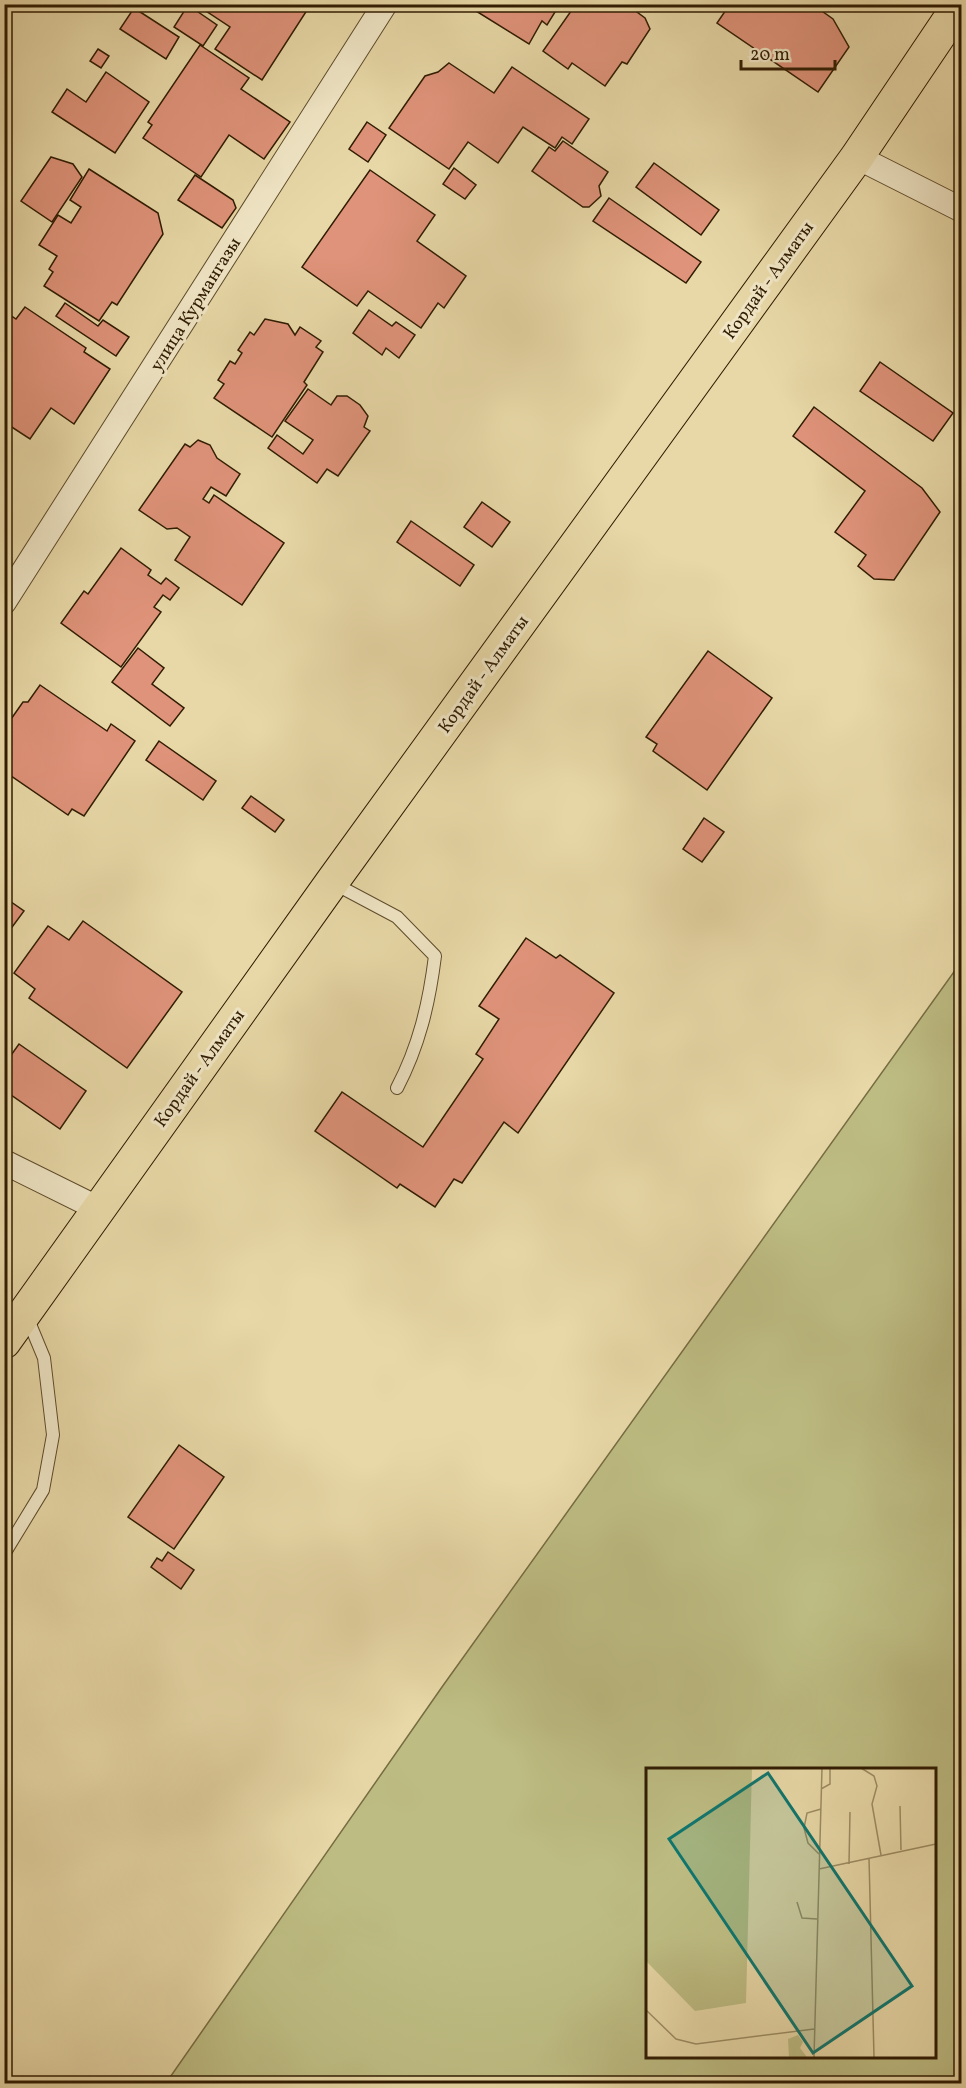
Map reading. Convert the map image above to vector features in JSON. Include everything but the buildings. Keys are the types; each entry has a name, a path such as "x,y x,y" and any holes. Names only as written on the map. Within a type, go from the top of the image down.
{"highway":[{"name":"Кордай - Алматы","path":"4,1342 332,882 857,157 960,4"}],"street":[{"name":"улица Курмангазы","path":"4,602 385,4"},
{"path":"857,157 962,210"},
{"path":"4,1162 99,1209"}],"lane":[{"path":"332,882 397,917 435,957 428,1007 412,1060 397,1088"},
{"path":"4,1554 43,1490 53,1435 44,1358 25,1313"}],"shaded area":[{"path":"961,962 961,2083 166,2083 442,1687"}]}
